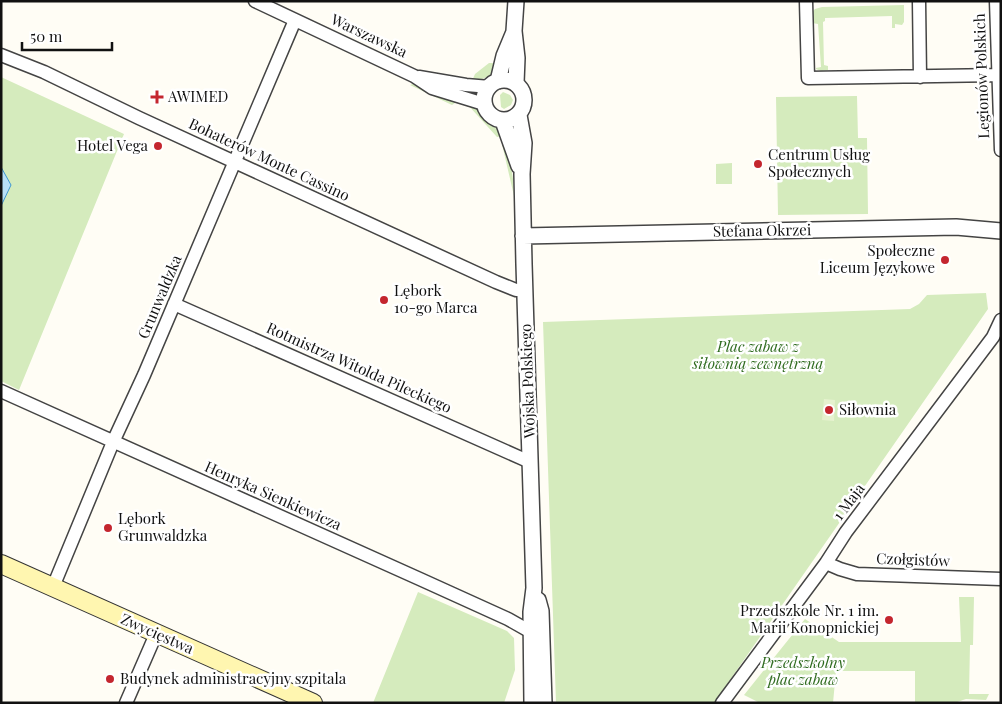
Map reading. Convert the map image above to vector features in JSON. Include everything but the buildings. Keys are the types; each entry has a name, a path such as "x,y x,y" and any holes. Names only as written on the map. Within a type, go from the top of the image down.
{"main road":[{"name":"Zwycięstwa","path":"1,564 313,703"}],"street":[{"name":"Warszawska","path":"255,1 414,76 432,88 484,104"},
{"path":"516,1 514,31 517,58 516,83"},
{"path":"806,1 808,78 920,77 999,69"},
{"path":"919,1 920,77"},
{"name":"Legionów Polskich","path":"996,1 1001,150"},
{"name":"Grunwaldzka","path":"53,587 113,442 236,161 295,20"},
{"path":"494,84 504,80 516,83 521,89 525,98 524,106 519,115 510,120 503,121 489,114 484,104 485,94 494,84 514,31"},
{"name":"Bohaterów Monte Cassino","path":"1,55 44,72 139,118 501,284 516,290 525,290"},
{"name":"Warszawska","path":"414,76 466,85 494,84"},
{"name":"Wojska Polskiego","path":"519,115 524,143 522,174 523,236 534,588 531,612 532,703"},
{"name":"Wojska Polskiego","path":"503,121 522,174"},
{"name":"Stefana Okrzei","path":"523,236 956,227 1001,230"},
{"name":"Rotmistrza Witolda Pileckiego","path":"174,304 530,462"},
{"name":"1 Maja","path":"722,703 826,563 846,532 993,337 1001,320"},
{"name":"Henryka Sienkiewicza","path":"1,391 474,603 531,632"},
{"name":"Czołgistów","path":"826,563 857,574 1001,579"},
{"name":"Wojska Polskiego","path":"534,588 541,611 544,703"},
{"path":"126,703 156,634"}],"green space":[{"path":"904,5 904,22 902,25 895,24 895,28 892,28 892,16 825,18 823,22 824,65 828,66 828,70 821,71 816,69 821,67 818,24 812,23 811,13 815,9 822,7"},
{"path":"489,63 499,63 488,76 472,81 475,74"},
{"path":"1,77 124,134 19,390 1,381"},
{"path":"413,84 456,100 455,103 452,105 410,85"},
{"path":"503,92 510,95 513,100 511,105 504,109 501,107 500,95"},
{"path":"857,96 858,138 867,138 868,214 778,215 776,97"},
{"path":"468,105 480,109 489,121 499,127 505,136 497,137"},
{"path":"507,142 513,179 514,196 502,144"},
{"path":"732,163 732,184 716,184 716,164"},
{"name":"Plac zabaw z siłownią zewnętrzną","path":"986,293 988,309 714,703 556,703 543,322 910,309 919,304 927,295"},
{"name":"Siłownia","path":"824,399 835,400 834,421 822,420"},
{"path":"418,592 507,631 514,638 515,670 504,703 373,703"},
{"name":"Przedszkolny plac zabaw","path":"959,597 974,597 973,645 970,645 969,694 989,694 986,700 966,699 954,703 915,703 915,671 836,671 833,703 760,703 744,695 805,619 839,642 961,642"}],"water":[{"path":"1,167 11,185 1,206"}],"place":[{"name":"AWIMED","path":"157,97"},
{"name":"Hotel Vega","path":"158,146"},
{"name":"Centrum Usług Społecznych","path":"758,164"},
{"name":"Społeczne Liceum Językowe","path":"945,260"},
{"name":"Lębork 10-go Marca","path":"384,300"},
{"name":"Siłownia","path":"829,410"},
{"name":"Lębork Grunwaldzka","path":"108,528"},
{"name":"Przedszkole Nr. 1 im. Marii Konopnickiej","path":"889,620"},
{"name":"Budynek administracyjny szpitala","path":"110,679"}]}
